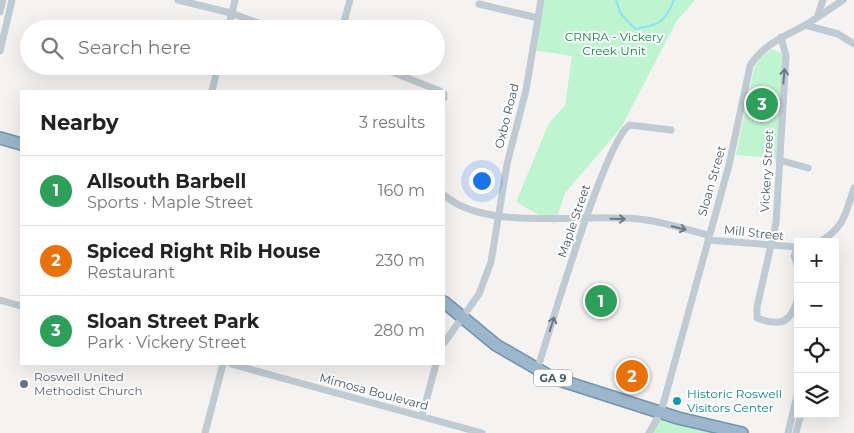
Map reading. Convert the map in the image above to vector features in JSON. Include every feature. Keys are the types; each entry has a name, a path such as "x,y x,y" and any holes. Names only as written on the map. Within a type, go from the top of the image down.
{"highway":[{"path":"0,138 20,144"},
{"name":"GA 9","path":"445,303 496,345 537,370 568,384 661,412 742,433"}],"street":[{"path":"0,12 3,0"},
{"path":"0,51 12,0"},
{"path":"178,0 231,13 250,20"},
{"path":"230,20 235,0"},
{"path":"344,20 350,0"},
{"name":"Oxbo Road","path":"445,342 479,294 486,278 492,256 507,164 526,90 542,0"},
{"path":"818,15 823,0"},
{"name":"Sloan Street","path":"649,433 661,412 736,138 747,74 759,53 781,37 805,25 843,0"},
{"path":"479,4 538,18"},
{"path":"805,25 838,34 854,44"},
{"name":"Vickery Street","path":"781,37 786,56 776,223 757,318 769,323 788,319 794,311"},
{"path":"212,90 216,75"},
{"path":"398,75 434,90"},
{"name":"Maple Street","path":"537,370 586,218 614,145 630,125 671,130"},
{"path":"779,160 808,168"},
{"path":"826,238 836,232 841,224 854,188"},
{"name":"Mill Street","path":"445,196 470,210 499,217 645,220 708,238 794,248"},
{"path":"0,300 20,306"},
{"path":"205,433 223,365"},
{"name":"Mimosa Boulevard","path":"235,365 482,433"},
{"path":"422,416 436,365"},
{"path":"788,433 794,408"},
{"path":"796,433 800,418"}],"green space":[{"name":"CRNRA - Vickery Creek Unit","path":"538,0 695,0 676,22 621,128 565,193 555,224 516,202 549,123 565,106 572,56 533,50"},
{"path":"772,49 781,53 783,58 777,158 736,155 754,69 760,58"},
{"path":"661,412 749,433 652,433"}],"waterway":[{"path":"616,0 621,14 635,29 660,22 667,14 674,0"}],"place":[{"name":"Sloan Street Park","path":"762,104"},
{"name":"Allsouth Barbell","path":"601,301"},
{"name":"Spiced Right Rib House","path":"632,376"},
{"name":"Roswell United Methodist Church","path":"24,384"},
{"name":"Historic Roswell Visitors Center","path":"677,401"}]}
